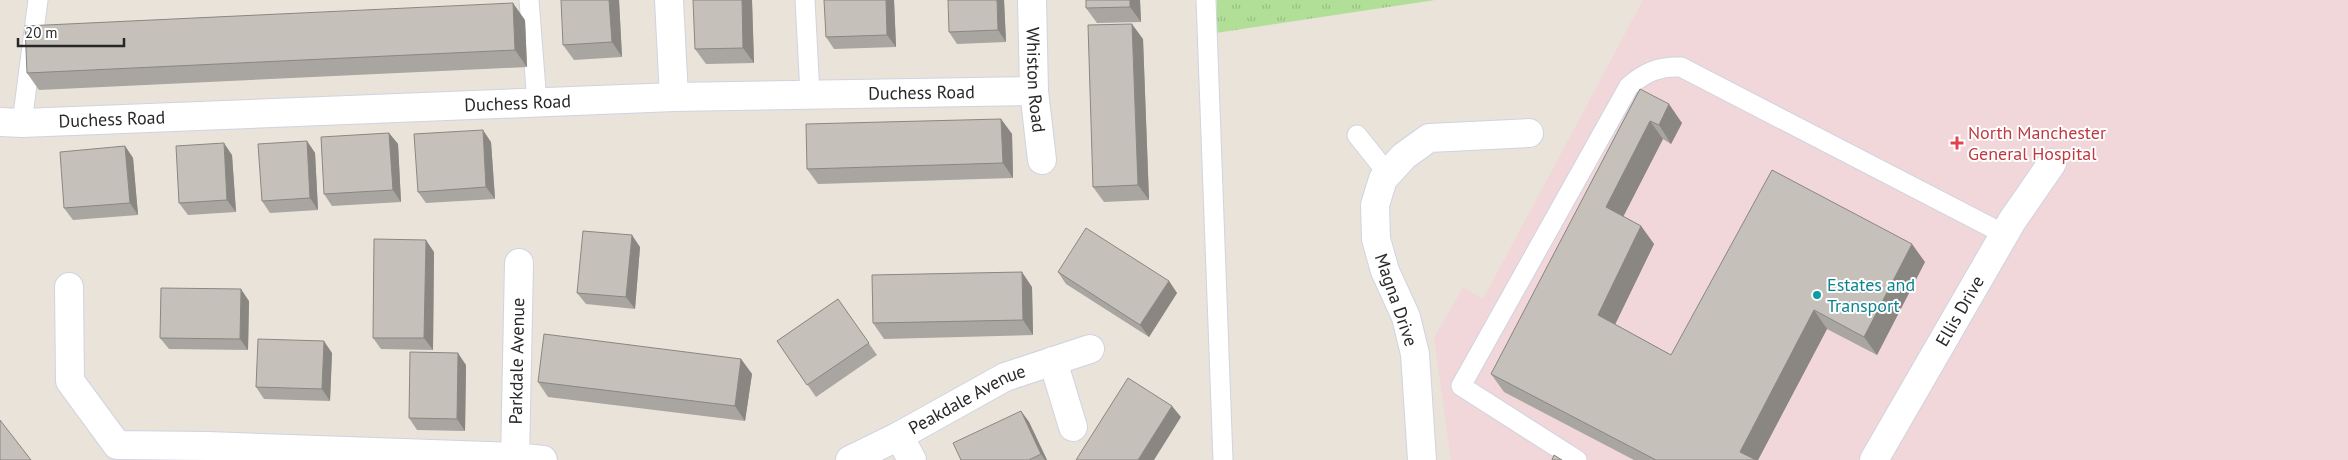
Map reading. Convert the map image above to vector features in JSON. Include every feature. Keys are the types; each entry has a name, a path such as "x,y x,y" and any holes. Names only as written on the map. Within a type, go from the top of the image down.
{"street":[{"path":"669,0 674,97"},
{"name":"Whiston Road","path":"1032,0 1034,90 1042,160"},
{"name":"Duchess Road","path":"11,122 674,97 1034,90"},
{"name":"Magna Drive","path":"1422,460 1415,354 1406,317 1385,271 1376,239 1375,205 1383,179 1404,156 1429,138 1529,133"},
{"name":"Ellis Drive","path":"1874,460 2004,234 2052,163"},
{"name":"Parkdale Avenue","path":"515,458 519,263"},
{"path":"69,287 70,381 117,445 208,446 543,460"},
{"name":"Peakdale Avenue","path":"850,460 899,436 1005,377 1090,349"},
{"path":"1052,361 1073,427"},
{"path":"899,436 912,460"}],"lane":[{"path":"11,122 38,0"},
{"path":"529,0 537,103"},
{"path":"805,0 810,94"},
{"path":"1206,0 1223,460"},
{"path":"1577,460 1461,386 1629,86 1642,75 1662,67 1681,67 2004,234"},
{"path":"1357,136 1388,174"}],"shaded area":[{"name":"North Manchester General Hospital","path":"1643,0 2348,0 2348,460 1451,460 1434,338 1463,287 1483,299"}],"green space":[{"path":"1217,0 1435,0 1216,33"}],"building":[{"path":"561,0 609,0 612,42 563,45"},
{"path":"693,0 742,0 743,48 695,49"},
{"path":"824,0 886,0 887,35 826,37"},
{"path":"948,0 997,0 998,30 949,32"},
{"path":"1086,0 1130,0 1130,7 1086,8"},
{"path":"513,3 515,50 27,73 25,26"},
{"path":"1132,24 1138,185 1093,187 1088,25"},
{"name":"Estates and Transport","path":"1640,89 1669,104 1659,125 1650,121 1606,207 1641,226 1598,315 1671,355 1772,170 1912,244 1864,337 1814,310 1740,452 1756,460 1656,460 1491,374"},
{"path":"1001,119 1003,163 807,169 806,124"},
{"path":"483,130 486,187 418,192 414,134"},
{"path":"389,133 393,190 324,194 321,137"},
{"path":"307,141 310,198 262,201 258,144"},
{"path":"224,143 227,200 179,203 176,146"},
{"path":"125,146 130,203 64,208 60,152"},
{"path":"1086,228 1169,281 1140,325 1058,272"},
{"path":"583,231 632,235 626,297 577,293"},
{"path":"374,239 426,240 424,338 373,338"},
{"path":"1022,272 1023,320 873,323 872,275"},
{"path":"161,288 241,289 240,339 160,338"},
{"path":"838,299 869,343 807,385 777,341"},
{"path":"544,334 741,359 735,406 538,382"},
{"path":"258,339 324,341 322,389 256,387"},
{"path":"410,352 458,353 457,419 409,418"},
{"path":"1128,378 1172,406 1138,460 1076,460"},
{"path":"1021,411 1041,454 1029,460 961,460 953,443"},
{"path":"0,420 31,460 0,460"},
{"path":"1554,455 1562,460 1552,460"}],"place":[{"name":"North Manchester General Hospital","path":"1957,143"},
{"name":"Estates and Transport","path":"1817,295"}]}
